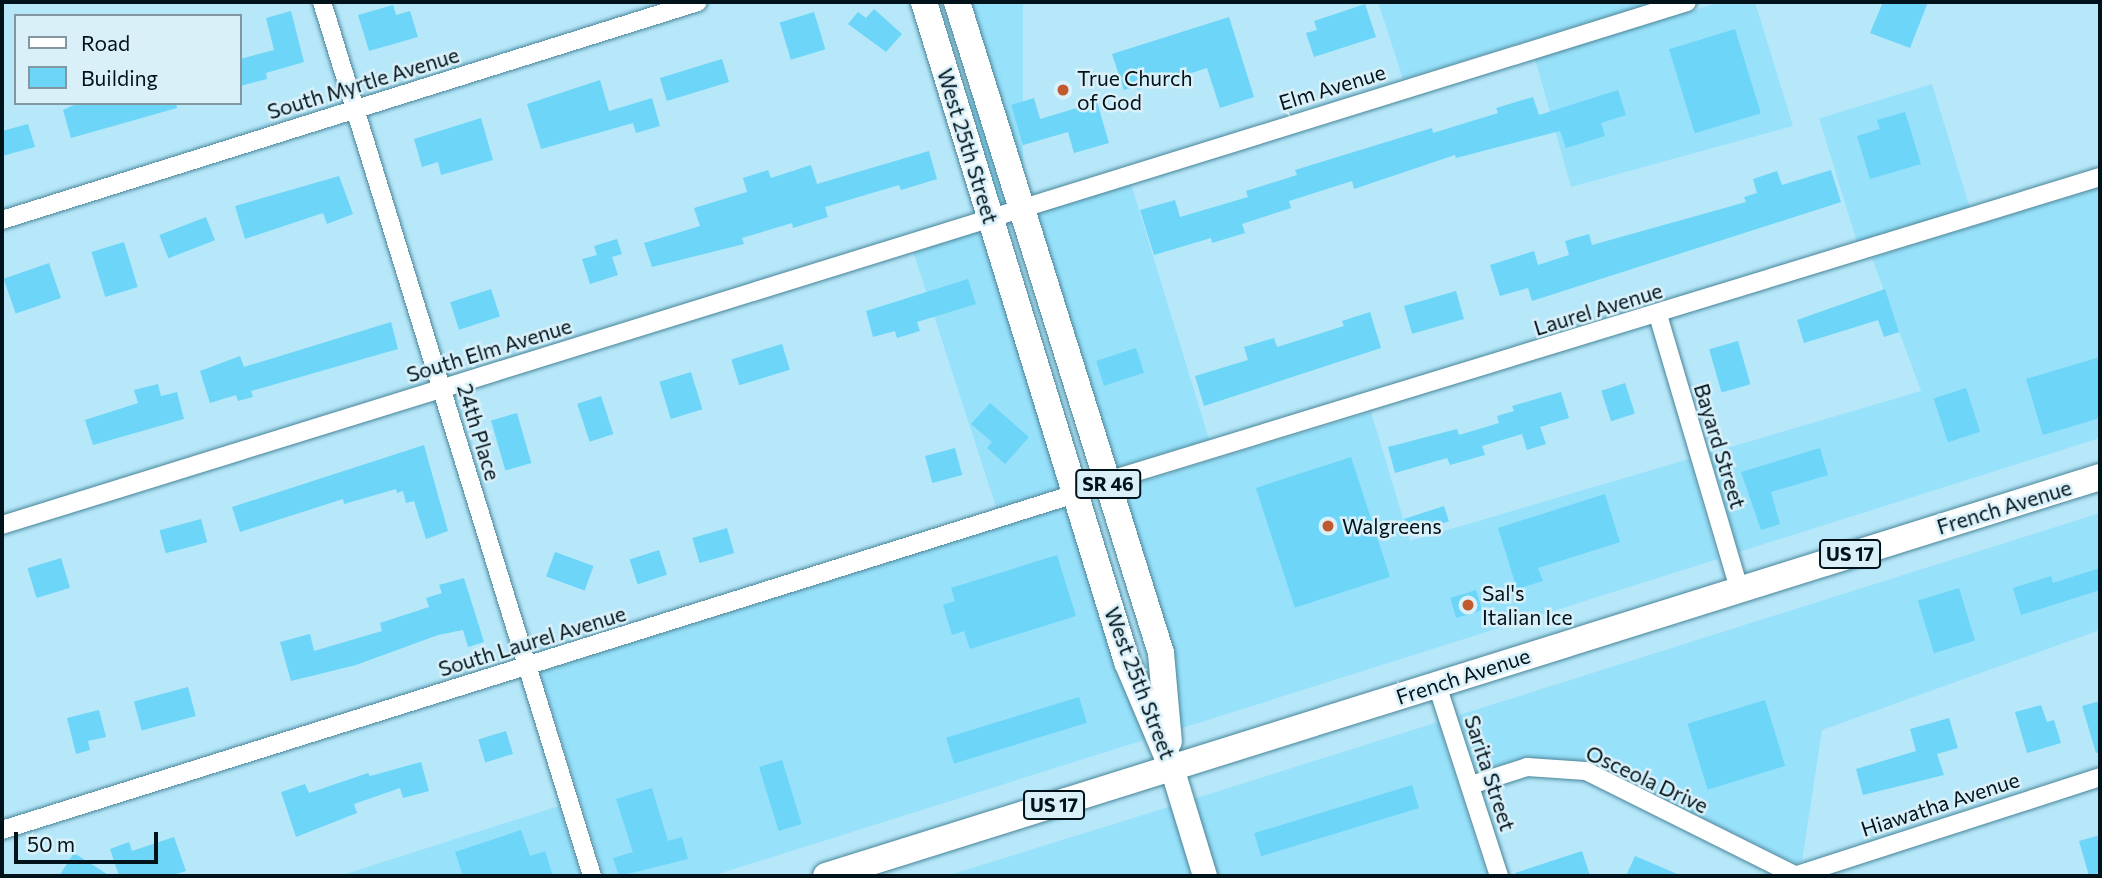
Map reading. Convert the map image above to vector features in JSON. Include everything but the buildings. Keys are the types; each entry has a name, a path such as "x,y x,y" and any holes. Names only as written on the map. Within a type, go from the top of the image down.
{"main road":[{"name":"West 25th Street","path":"924,2 1127,662 1172,768"},
{"name":"West 25th Street","path":"957,2 1161,653 1172,768"},
{"name":"French Avenue","path":"825,876 2100,477"},
{"path":"1172,768 1205,876"}],"street":[{"name":"24th Place","path":"322,2 592,876"},
{"name":"South Myrtle Avenue","path":"2,220 698,2"},
{"name":"Elm Avenue","path":"989,216 1687,2"},
{"name":"Laurel Avenue","path":"1107,481 1658,315 2100,177"},
{"name":"South Elm Avenue","path":"2,525 989,216"},
{"name":"Bayard Street","path":"1658,315 1739,589"},
{"name":"South Laurel Avenue","path":"2,830 1075,494"},
{"name":"Sarita Street","path":"1437,685 1499,876"},
{"name":"Osceola Drive","path":"1471,785 1527,767 1586,771 1795,876"},
{"name":"Hiawatha Avenue","path":"1795,876 2100,777"}],"shaded area":[{"path":"970,2 1023,2 1023,204 970,204"},
{"path":"1378,2 1654,2 1403,79"},
{"path":"1721,2 1755,2 1793,126 1571,187 1535,59"},
{"path":"1932,84 1970,207 1857,242 1819,118"},
{"path":"1131,184 1209,439 1112,469 1034,214"},
{"path":"2100,187 2100,438 1739,552 1710,453 1921,391 1872,258"},
{"path":"980,231 1063,487 997,508 913,253"},
{"path":"1371,412 1410,541 1689,459 1718,559 1179,729 1121,488"},
{"path":"1067,506 1147,739 712,876 604,876 540,672"},
{"path":"2100,513 2100,630 1822,730 1802,861 1795,863 1589,762 1527,757 1478,772 1459,715"},
{"path":"1438,722 1487,876 1217,876 1193,799"},
{"path":"559,806 581,876 339,876"},
{"path":"1172,806 1193,876 946,876"}],"place":[{"name":"True Church of God","path":"1063,90"},
{"name":"Walgreens","path":"1328,526"},
{"name":"Sal's Italian Ice","path":"1468,605"}]}
